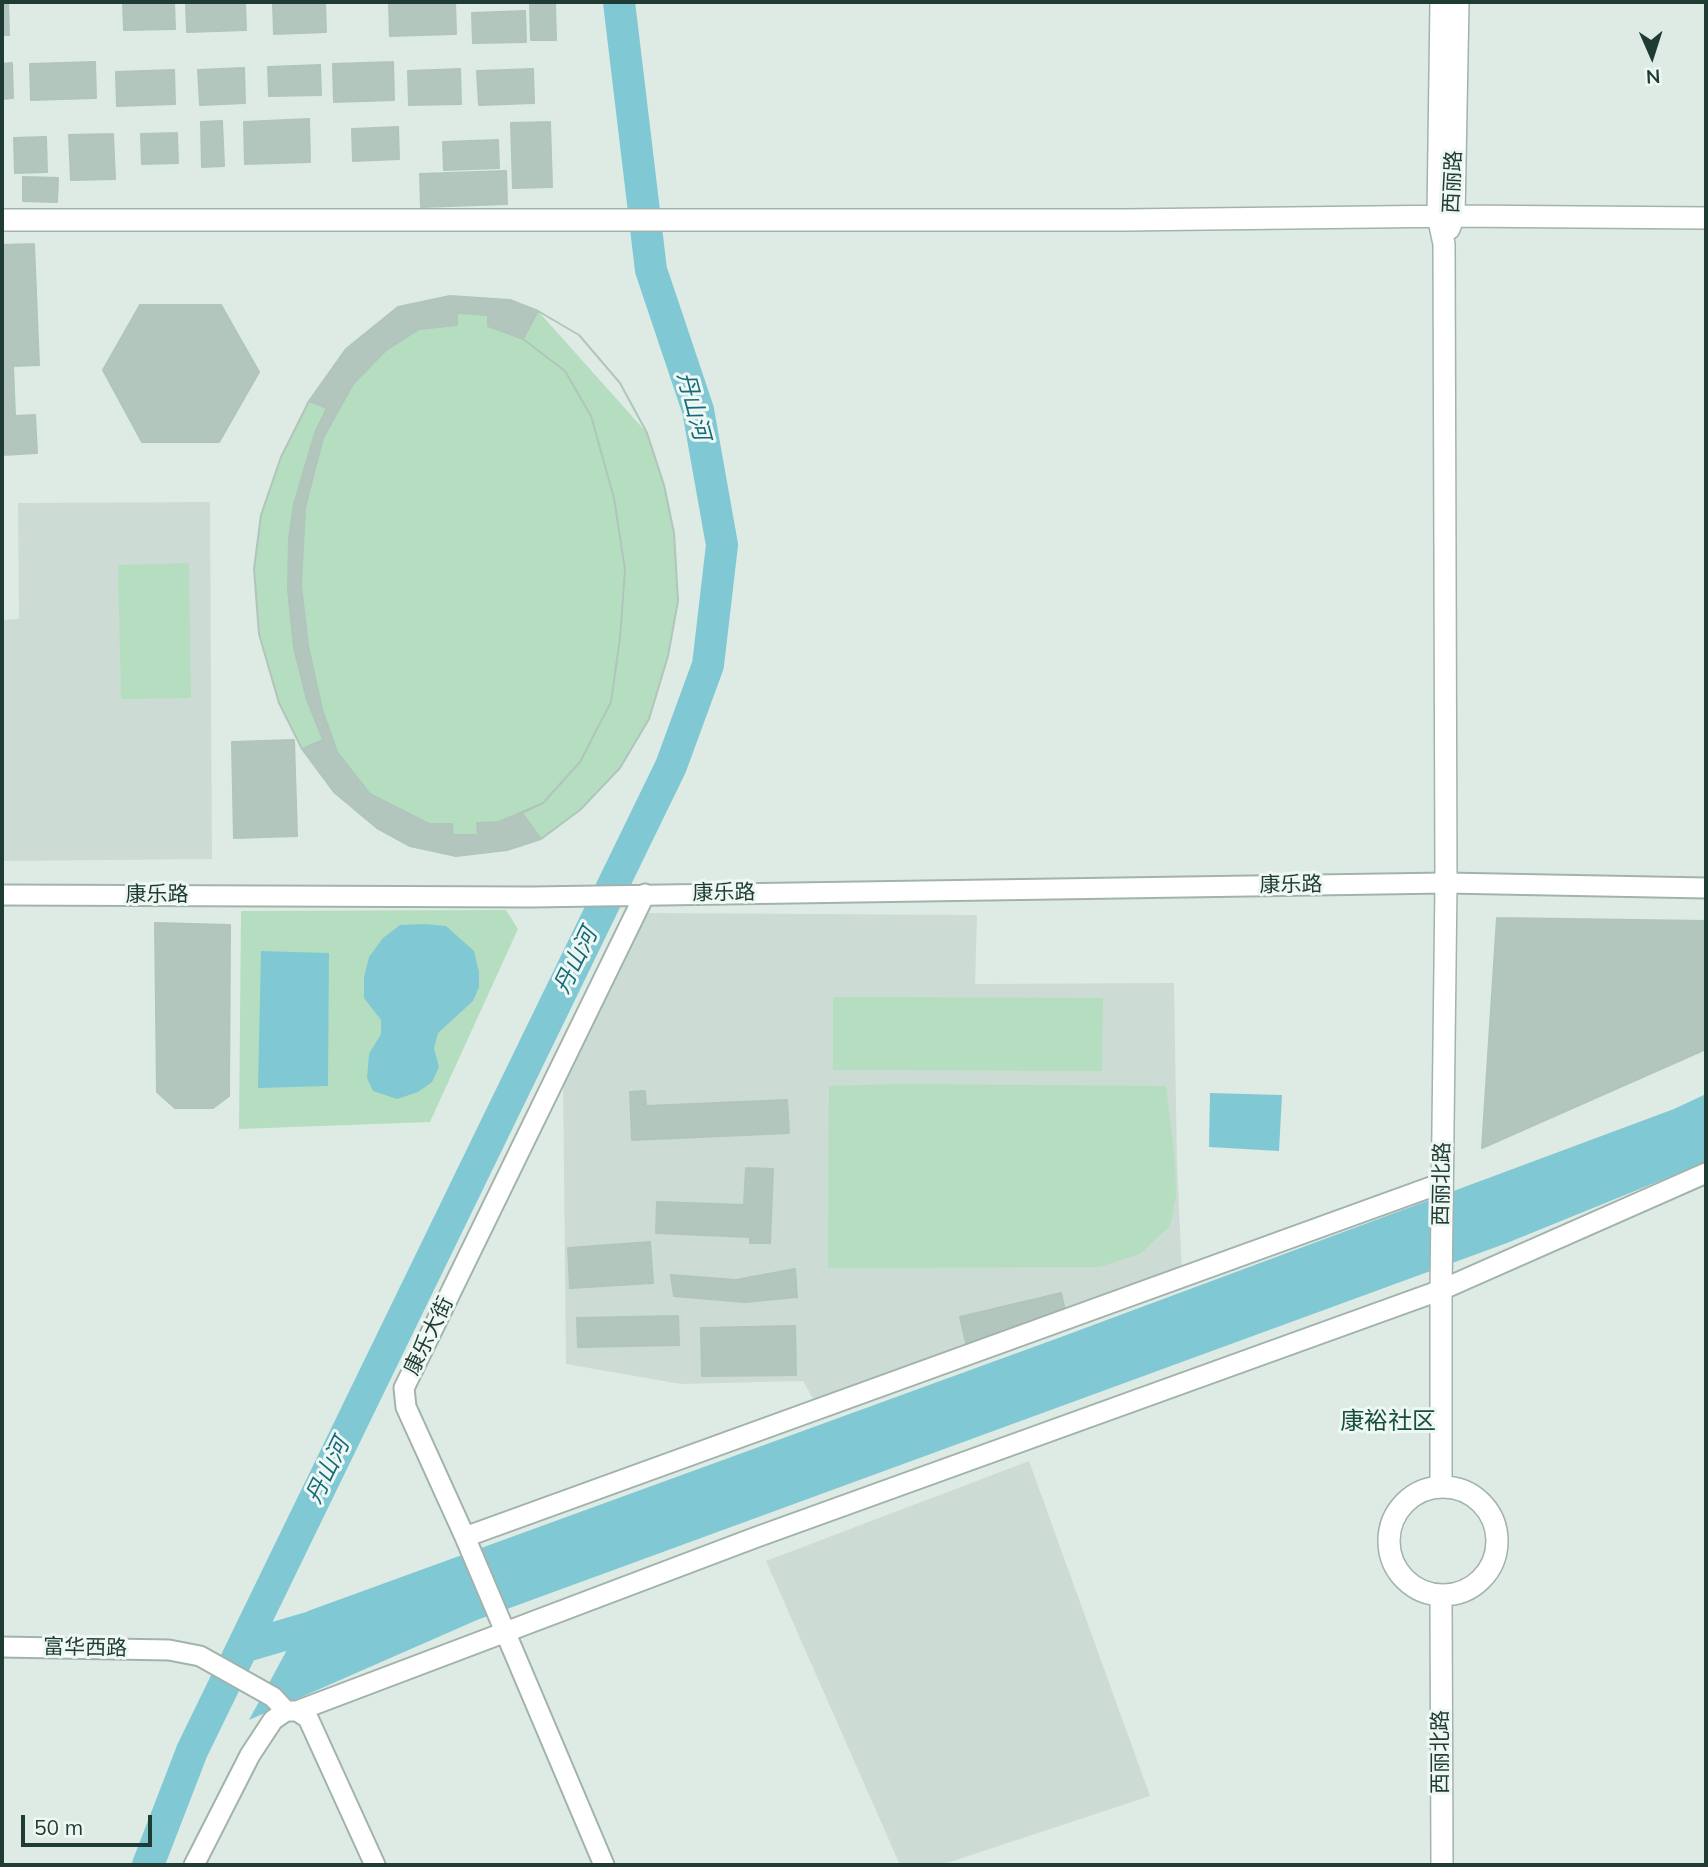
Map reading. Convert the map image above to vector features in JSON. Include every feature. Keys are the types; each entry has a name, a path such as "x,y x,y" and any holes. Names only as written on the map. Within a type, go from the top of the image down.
{"street":[{"name":"西丽路","path":"1441,2 1446,216"},
{"name":"西丽路","path":"1446,883 1444,244 1458,2"},
{"path":"2,220 1112,220 1446,216 1706,218"},
{"name":"康乐路","path":"2,895 532,897 1446,883 1706,888"},
{"name":"西丽北路","path":"1441,1485 1446,883"},
{"name":"康乐大街","path":"604,1865 465,1536 406,1406 404,1388 636,894"},
{"path":"194,1865 250,1755 273,1720 291,1711 502,1625 754,1538 1441,1290 1706,1173"},
{"path":"465,1536 1442,1183"},
{"path":"1441,1485 1466,1490 1486,1506 1497,1528 1497,1553 1486,1576 1466,1591 1441,1596 1414,1588 1394,1568 1387,1541 1394,1514 1414,1493 1441,1485"},
{"name":"西丽北路","path":"1441,1596 1441,1865"},
{"name":"富华西路","path":"2,1647 169,1650 200,1656 273,1697 291,1711 308,1718 375,1865"}],"shaded area":[{"path":"210,502 212,859 2,861 2,620 19,619 18,503"},
{"path":"644,913 977,915 975,984 1174,983 1182,1274 816,1404 803,1381 681,1384 566,1364 563,1076"},
{"path":"1029,1461 1150,1796 941,1865 900,1865 766,1561"}],"green space":[{"path":"450,296 510,300 538,311 647,433 664,485 674,533 678,601 668,656 649,719 620,768 580,810 541,839 507,850 456,856 410,846 377,828 334,792 302,749 279,703 259,634 254,569 261,515 281,457 309,401 346,349 398,307"},
{"path":"189,563 191,698 121,699 118,565"},
{"path":"506,910 518,929 430,1122 239,1129 241,911"},
{"path":"833,997 1103,998 1102,1071 833,1070"},
{"path":"829,1086 1166,1086 1176,1196 1170,1226 1140,1254 1099,1267 828,1268"}],"water":[{"path":"400,925 446,926 474,951 479,987 473,1001 438,1033 434,1048 439,1067 432,1082 418,1092 397,1099 373,1091 367,1078 369,1054 381,1034 381,1020 364,998 364,977 369,957 383,938"},
{"path":"261,951 329,953 328,1086 258,1088"},
{"path":"1210,1093 1282,1095 1279,1151 1209,1147"},
{"path":"1706,1094 1706,1162 1507,1243 477,1620 249,1720 308,1611 1061,1337 1674,1109"}],"building":[{"path":"2,2 8,2 9,35 2,35"},
{"path":"123,2 174,2 175,29 124,30"},
{"path":"186,2 245,2 246,30 187,32"},
{"path":"273,2 325,2 326,32 274,34"},
{"path":"389,2 455,2 456,34 390,36"},
{"path":"530,2 555,2 556,40 531,40"},
{"path":"525,11 526,42 473,43 472,13"},
{"path":"95,62 96,98 31,100 30,64"},
{"path":"393,62 394,100 334,102 333,64"},
{"path":"12,63 13,98 2,99 2,64"},
{"path":"320,65 321,95 269,96 268,67"},
{"path":"244,68 245,103 200,105 198,70"},
{"path":"460,69 461,104 409,105 408,71"},
{"path":"533,69 534,103 479,105 477,71"},
{"path":"174,70 175,104 117,106 116,72"},
{"path":"309,119 310,162 245,164 244,122"},
{"path":"222,121 224,166 202,167 201,122"},
{"path":"550,122 552,187 513,188 511,123"},
{"path":"398,127 399,159 353,161 352,129"},
{"path":"177,133 178,163 142,164 141,134"},
{"path":"113,134 115,179 71,180 69,135"},
{"path":"46,137 47,172 15,173 14,138"},
{"path":"498,140 499,168 444,170 443,142"},
{"path":"506,171 507,204 421,207 420,174"},
{"path":"23,177 58,178 57,202 23,201"},
{"path":"34,244 39,365 13,366 15,416 35,415 37,453 2,455 2,245"},
{"path":"450,296 510,300 538,311 579,335 620,383 647,433 664,485 674,533 678,601 668,656 649,719 620,768 580,810 541,839 507,850 456,856 410,846 377,828 334,792 302,749 279,703 259,634 254,569 261,515 281,457 309,401 346,349 398,307","holes":["457,313 488,315 488,326 523,339 565,371 591,416 614,498 625,570 620,638 611,702 580,762 543,803 499,822 477,823 478,835 453,835 452,824 429,824 370,794 337,752 322,709 308,646 301,585 305,508 323,438 353,384 385,351 419,329 457,325"]},
{"path":"140,305 221,305 259,372 219,442 142,442 103,370"},
{"path":"538,311 579,335 620,383 647,433 664,485 674,533 678,601 668,656 649,719 620,768 580,810 541,839 522,813 543,803 580,762 611,702 620,638 625,570 614,498 591,416 565,371 523,339"},
{"path":"309,401 327,408 315,433 294,504 289,539 288,590 294,648 307,700 323,740 302,749 279,703 259,634 254,569 261,515 281,457"},
{"path":"294,740 297,836 234,838 232,742"},
{"path":"1497,918 1706,921 1706,1049 1482,1148"},
{"path":"155,923 230,925 229,1096 213,1108 175,1108 157,1092"},
{"path":"645,1091 646,1106 787,1100 789,1133 632,1140 630,1092"},
{"path":"746,1168 773,1169 770,1243 750,1243 750,1237 656,1233 657,1202 744,1205"},
{"path":"650,1242 653,1283 570,1288 568,1248"},
{"path":"795,1269 797,1297 745,1302 674,1296 671,1275 736,1280"},
{"path":"1061,1293 1067,1319 966,1343 960,1317"},
{"path":"678,1316 679,1345 578,1347 577,1318"},
{"path":"795,1326 796,1375 702,1376 701,1328"}],"waterway":[{"name":"丹山河","path":"148,1865 192,1751 671,766 708,665 722,545 698,410 651,270 619,2"},
{"path":"243,1647 339,1619"}],"district":[{"name":"康裕社区","path":"1388,1422"}]}
